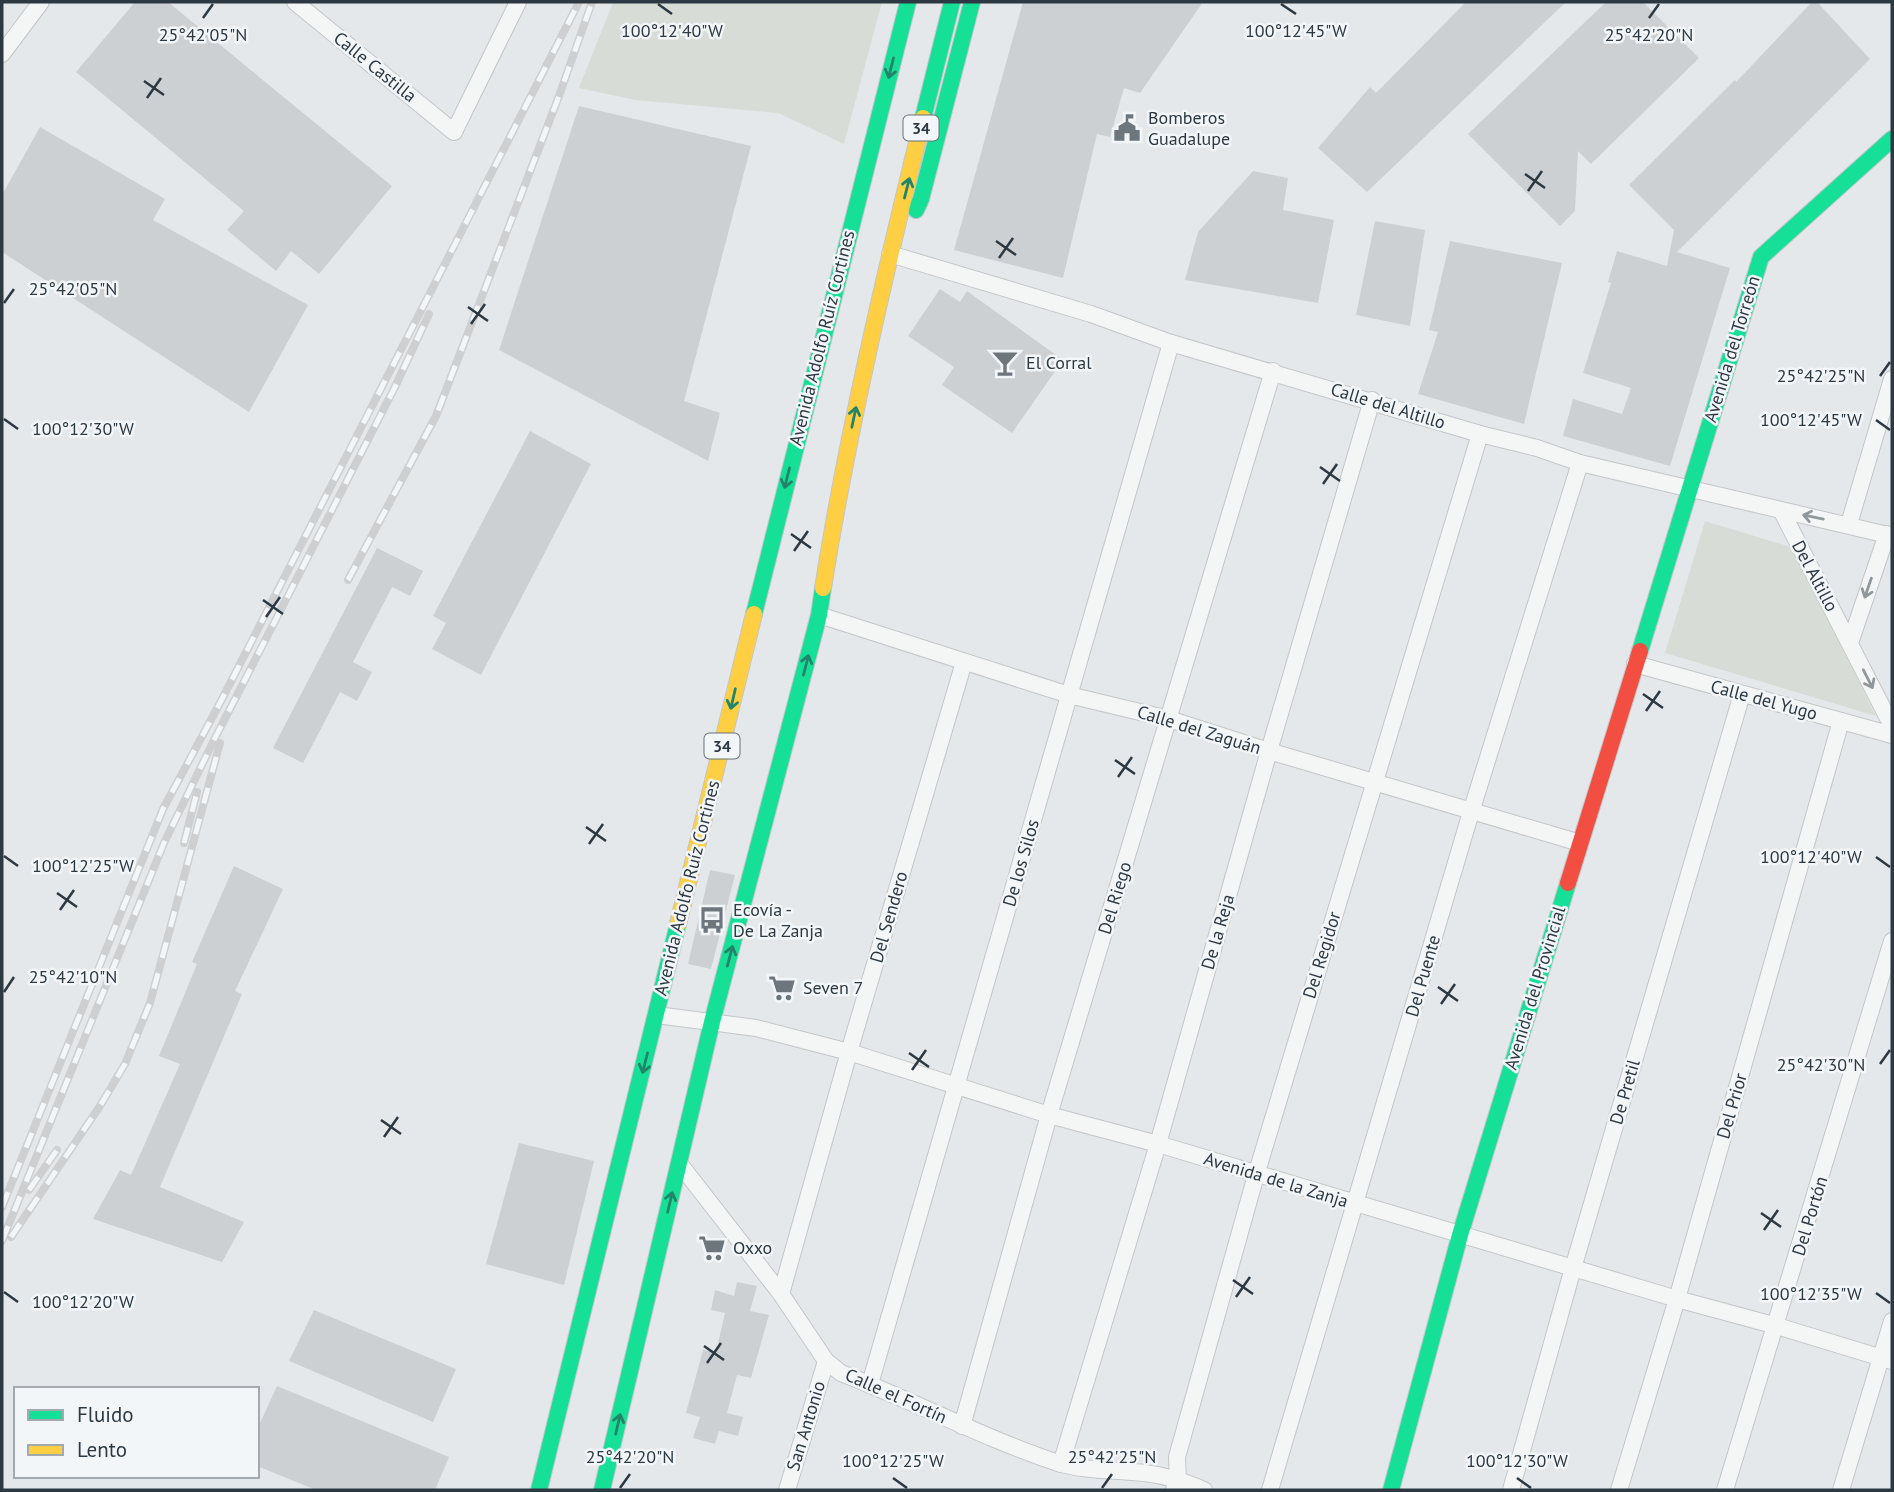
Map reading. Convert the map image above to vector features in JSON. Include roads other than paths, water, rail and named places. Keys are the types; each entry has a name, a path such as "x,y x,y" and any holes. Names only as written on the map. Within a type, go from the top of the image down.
{"main road":[{"name":"Avenida Adolfo Ruíz Cortines","path":"539,1490 761,581 908,2"},
{"name":"34","path":"602,1490 712,1022 819,615 837,499 892,248 952,2"},
{"name":"34","path":"892,248 921,199 972,2"},
{"name":"Avenida del Torreón","path":"1688,488 1761,257 1892,139"},
{"name":"Avenida del Provincial","path":"1391,1490 1460,1234 1688,488"}],"street":[{"path":"2,54 41,2"},
{"name":"Calle Castilla","path":"295,2 454,132 518,2"},
{"name":"Calle del Altillo","path":"892,248 1171,343 1480,434 1537,448 1580,463 1890,535"},
{"name":"De los Silos","path":"870,1384 1171,343"},
{"name":"Del Riego","path":"962,1426 1049,1115 1273,371"},
{"path":"1849,524 1892,379"},
{"name":"De la Reja","path":"1061,1464 1158,1144 1269,751 1372,401"},
{"name":"Del Regidor","path":"1176,1485 1177,1457 1256,1174 1480,434"},
{"name":"Del Puente","path":"1270,1490 1471,812 1580,463"},
{"name":"Del Altillo","path":"1781,510 1892,726"},
{"name":"Del Altillo","path":"1850,643 1890,535"},
{"name":"Calle del Zaguán","path":"819,615 1069,695 1169,719 1580,843"},
{"name":"Del Sendero","path":"781,1294 964,662"},
{"name":"Calle del Yugo","path":"1635,664 1892,735"},
{"name":"De Pretil","path":"1511,1490 1573,1268 1742,694"},
{"name":"Del Prior","path":"1619,1490 1677,1299 1841,721"},
{"name":"Del Portón","path":"1725,1490 1892,941"},
{"name":"Avenida de la Zanja","path":"657,1015 756,1028 849,1052 1049,1115 1158,1144 1887,1359"},
{"name":"Calle el Fortín","path":"679,1163 781,1294 826,1361 841,1373 962,1426 1061,1464 1135,1472 1176,1485 1204,1490"},
{"path":"1841,1490 1887,1359 1892,1321"},
{"name":"San Antonio","path":"787,1490 826,1361"}],"railway":[{"path":"2,1207 163,809 579,2"},
{"path":"348,580 436,416 559,96 592,2"},
{"path":"2,1241 164,843 394,389 429,314"},
{"path":"11,1237 100,1106 125,1064 150,1003 220,743"},
{"path":"184,843 197,792"},
{"path":"29,1190 57,1150"}],"place":[{"name":"Bomberos Guadalupe","path":"1127,128"},
{"name":"El Corral","path":"1005,363"},
{"name":"Ecovía - De La Zanja","path":"712,920"},
{"name":"Seven 7","path":"782,988"},
{"name":"Oxxo","path":"712,1248"}]}
